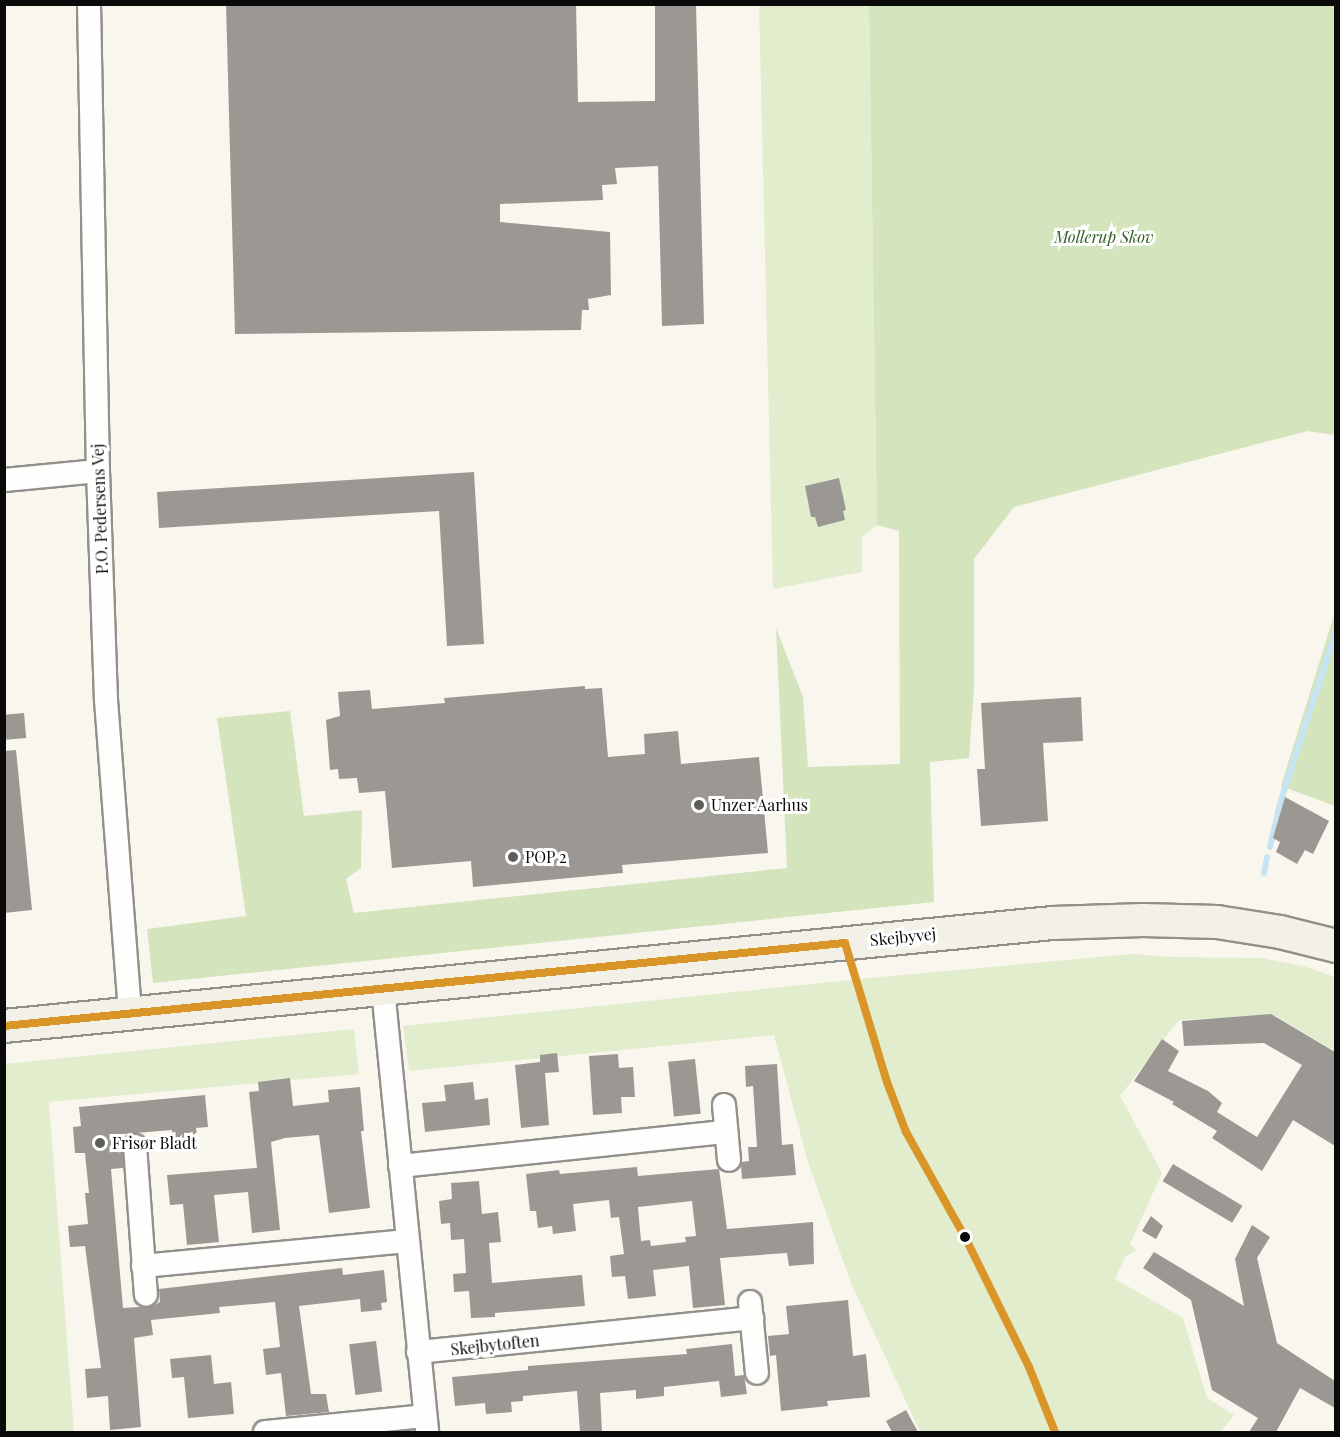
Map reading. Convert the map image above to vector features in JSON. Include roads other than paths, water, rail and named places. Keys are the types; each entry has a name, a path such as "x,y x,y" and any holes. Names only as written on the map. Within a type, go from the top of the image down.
{"street":[{"name":"P.O. Pedersens Vej","path":"89,4 98,471 106,700 130,1013"},
{"path":"4,480 98,471"},
{"name":"Skejbyvej","path":"4,1026 1017,926 1108,920 1217,922 1280,932 1335,946"},
{"path":"265,1432 426,1424 383,989"},
{"path":"724,1105 729,1160"},
{"path":"399,1166 726,1132"},
{"path":"135,1146 146,1295"},
{"path":"143,1266 407,1241"},
{"name":"Skejbytoften","path":"418,1352 751,1310 758,1373"}],"waterway":[{"path":"1270,847 1281,800 1336,631"},
{"path":"1264,873 1267,857"}],"place":[{"name":"Unzer Aarhus","path":"699,805"},
{"name":"POP 2","path":"513,857"},
{"name":"Frisør Bladt","path":"100,1143"}],"park label":[{"name":"Mollerup Skov","path":"1104,237"}]}
